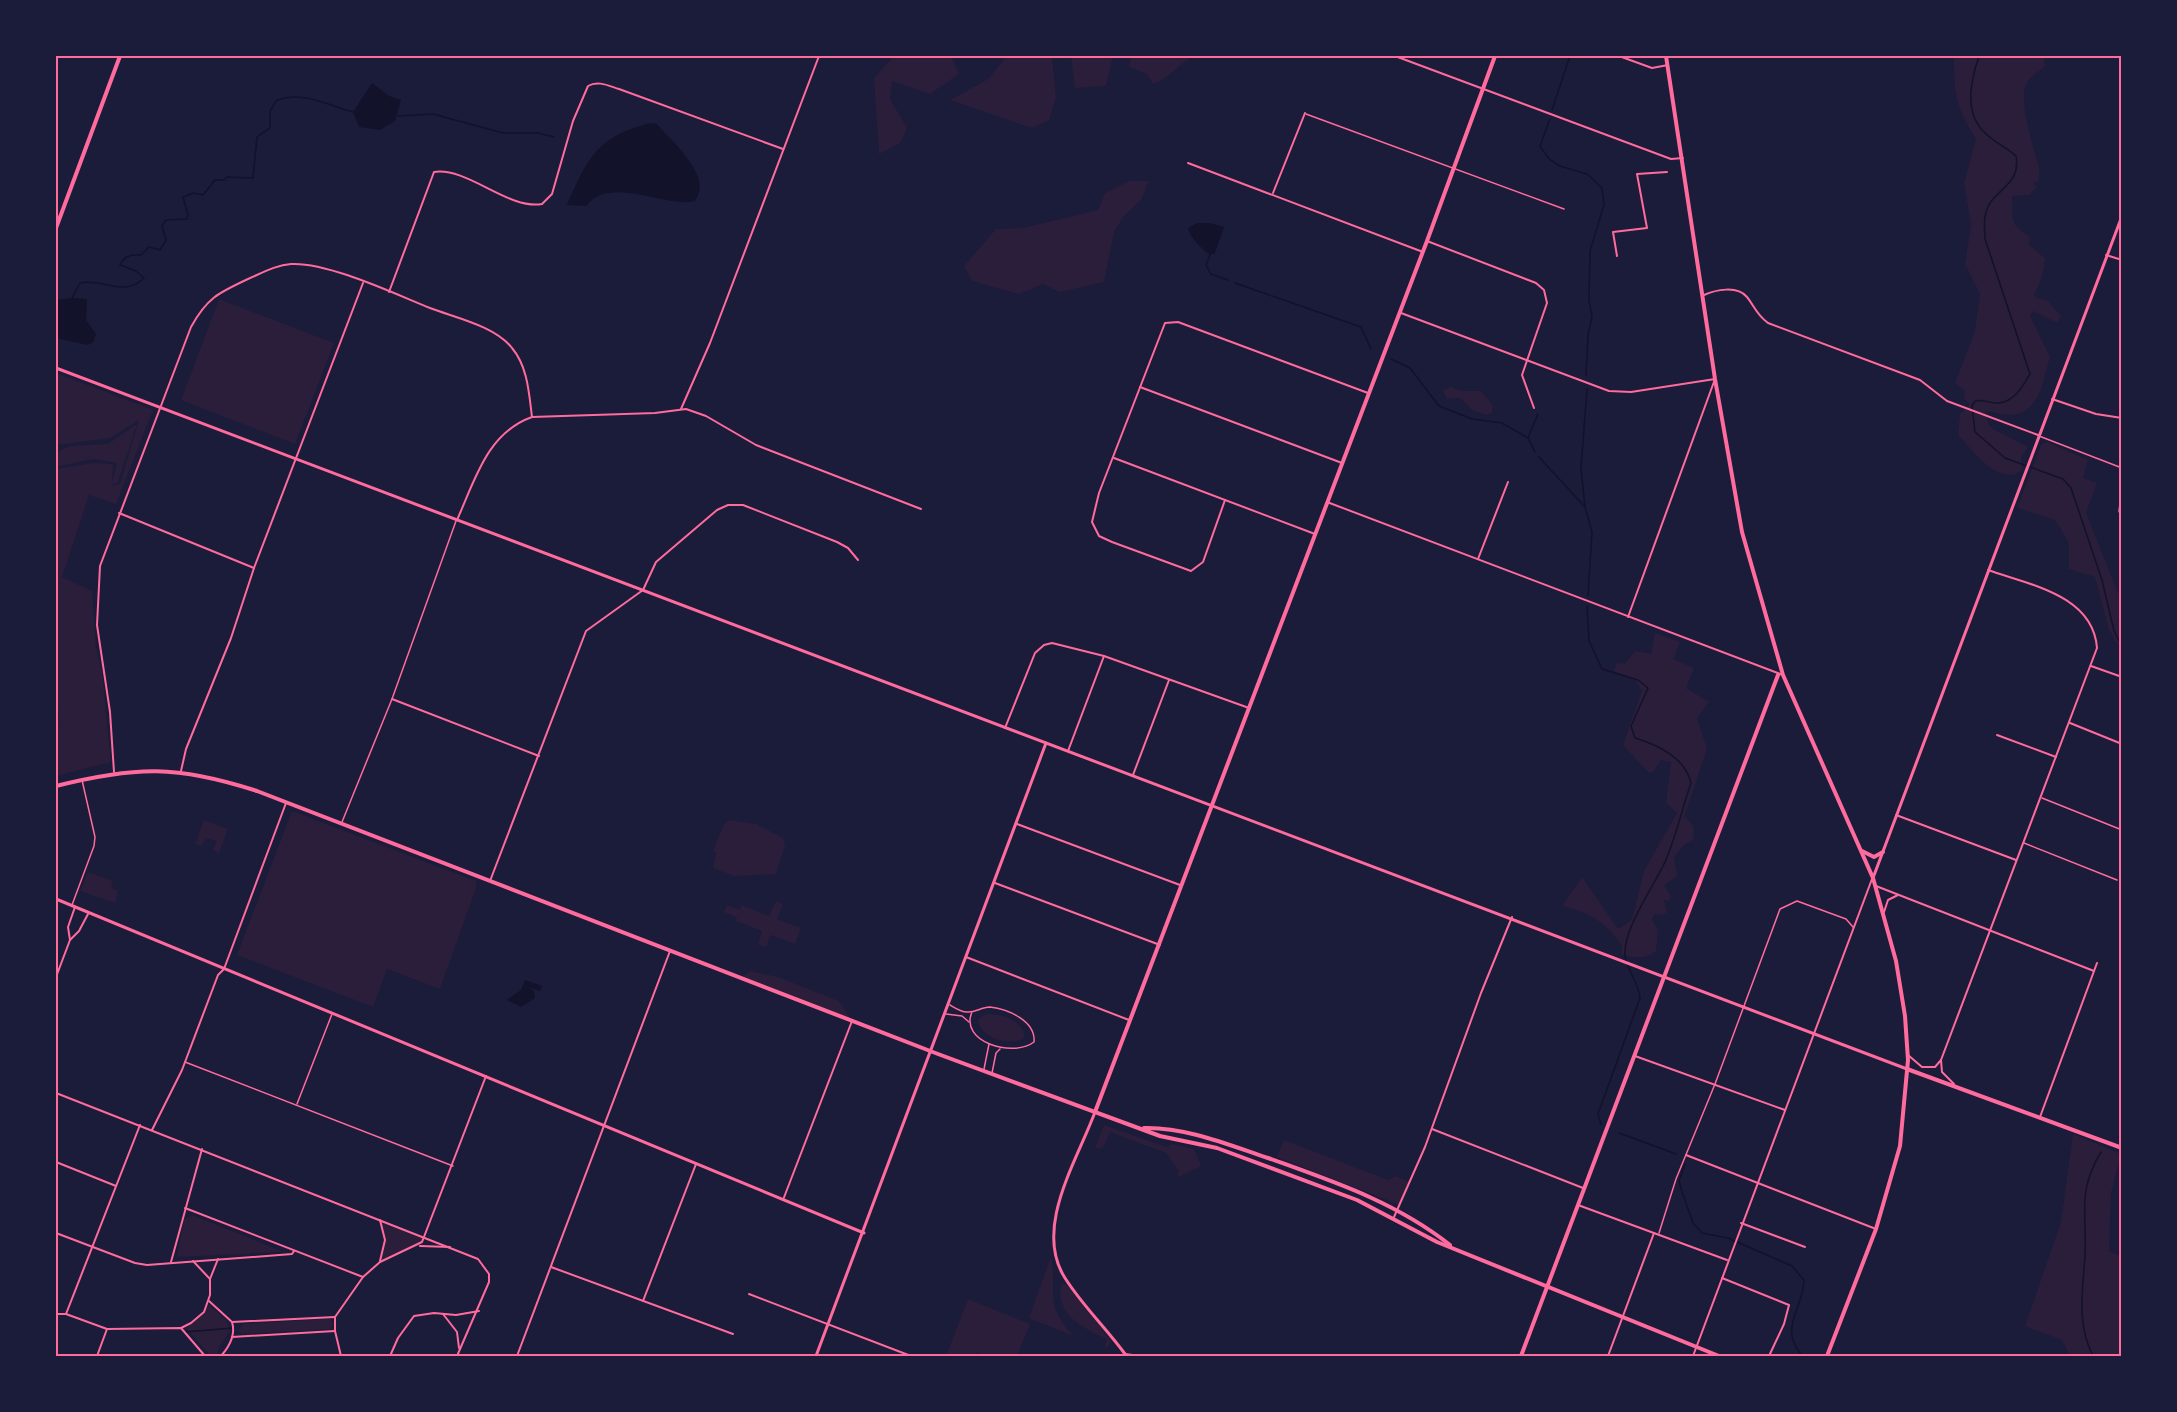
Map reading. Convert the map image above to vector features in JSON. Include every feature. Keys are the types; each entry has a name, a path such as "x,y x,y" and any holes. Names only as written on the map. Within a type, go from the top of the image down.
{"main road":[{"path":"56,228 120,56"},
{"path":"1095,1112 1423,252 1495,56"},
{"path":"1666,56 1715,379 1742,532 1781,675 1873,878 1884,912 1901,990 1907,1069 1899,1146 1876,1229 1827,1356"},
{"path":"1521,1356 1781,675"},
{"path":"56,786 114,772 181,771 236,784 287,801 490,882 932,1052 1144,1128 1160,1136 1217,1149 1357,1200 1453,1248 1719,1356"},
{"path":"1861,851 1874,857 1883,852"},
{"path":"1907,1069 1918,1070 1982,1095"},
{"path":"1907,1069 2121,1148"},
{"path":"1144,1128 1162,1128 1220,1141 1361,1192 1398,1210 1453,1248"}],"street":[{"path":"681,409 710,343 819,56"},
{"path":"1395,56 1671,159 1683,158"},
{"path":"1409,61 1411,56"},
{"path":"1620,56 1653,68 1668,65"},
{"path":"389,292 434,172 441,171 458,176 527,204 542,204 552,194 573,121 588,86 591,84 602,84 620,89 783,149"},
{"path":"1273,193 1305,113"},
{"path":"1188,163 1273,193 1423,252"},
{"path":"1617,256 1613,232 1647,228 1637,174 1667,172"},
{"path":"1693,1356 1727,1260 1883,852 2121,216"},
{"path":"1427,241 1532,282 1544,290 1546,303 1526,359 1522,380 1534,408"},
{"path":"2106,255 2121,260"},
{"path":"114,772 111,712 99,639 97,609 100,566 158,408 202,306 218,293 271,269 290,264 327,270 389,292 504,339 514,349 525,374 532,417"},
{"path":"181,771 186,749 231,638 254,568 363,283"},
{"path":"1704,295 1731,290 1740,293 1747,297 1759,316 1768,323 1920,380 1947,401 2038,435"},
{"path":"1399,312 1609,391 1631,392 1715,379 1628,617"},
{"path":"1225,500 1199,567 1191,571 1099,536 1092,522 1093,513 1162,326 1168,321 1178,322 1368,393"},
{"path":"56,369 1512,917 1907,1069"},
{"path":"1140,387 1342,463"},
{"path":"2052,399 2096,414 2121,418"},
{"path":"457,520 494,443 519,422 532,417 655,413 681,409 706,416 756,445 779,455 921,509"},
{"path":"1114,458 1315,534"},
{"path":"1478,559 1508,482"},
{"path":"1327,502 1781,675"},
{"path":"490,882 586,631 644,590 656,562 717,510 737,504 837,542 848,548 858,560"},
{"path":"119,513 254,568"},
{"path":"1907,1054 1922,1067 1935,1067 1941,1060 2097,648 2096,634 2090,619 2079,608 2060,596 1988,570"},
{"path":"1005,728 1035,653 1044,645 1052,643 1104,656 1249,708"},
{"path":"1068,751 1104,656"},
{"path":"2091,666 2121,677"},
{"path":"1133,775 1169,680"},
{"path":"392,699 539,756"},
{"path":"2070,723 2121,744"},
{"path":"1997,735 2056,757"},
{"path":"816,1356 932,1052 1046,743"},
{"path":"152,1130 184,1062 218,975 224,969 287,801"},
{"path":"1896,815 2016,860"},
{"path":"1017,824 1182,886"},
{"path":"995,883 1160,945"},
{"path":"1875,886 2094,971"},
{"path":"1884,912 1888,900 1900,895"},
{"path":"56,898 864,1233"},
{"path":"70,940 68,927 73,906"},
{"path":"56,977 70,940 79,931 89,912"},
{"path":"1394,1217 1432,1130 1481,993 1512,917"},
{"path":"517,1356 670,951"},
{"path":"966,957 1131,1021"},
{"path":"2040,1117 2097,963"},
{"path":"783,1200 852,1021"},
{"path":"1634,1055 1785,1110"},
{"path":"1941,1060 1942,1072 1954,1083"},
{"path":"418,1246 425,1237 486,1076"},
{"path":"56,1093 478,1259 489,1274 484,1299 457,1356"},
{"path":"1095,1112 1056,1213 1053,1230 1057,1259 1064,1277 1125,1355 1140,1356"},
{"path":"66,1314 140,1125"},
{"path":"1432,1130 1584,1188"},
{"path":"171,1262 202,1149"},
{"path":"1686,1155 1876,1229"},
{"path":"56,1162 116,1186"},
{"path":"644,1301 696,1164"},
{"path":"1578,1205 1727,1260"},
{"path":"185,1208 363,1277"},
{"path":"380,1220 385,1240 380,1262"},
{"path":"1741,1223 1805,1247"},
{"path":"1608,1356 1654,1232"},
{"path":"56,1233 135,1263 292,1254 294,1251"},
{"path":"342,1356 335,1331 335,1317 363,1277 380,1262 418,1246 453,1248"},
{"path":"56,1314 66,1314 107,1329 181,1328 204,1312 210,1279 218,1259"},
{"path":"193,1261 210,1279"},
{"path":"551,1267 733,1334"},
{"path":"1722,1278 1789,1305 1784,1324 1769,1356"},
{"path":"748,1294 911,1356"},
{"path":"208,1300 232,1322 335,1317"},
{"path":"390,1356 409,1320 414,1316 479,1311"},
{"path":"443,1314 457,1332 459,1350"},
{"path":"220,1356 229,1346 232,1337 232,1322"},
{"path":"181,1328 205,1356"},
{"path":"98,1356 107,1329"},
{"path":"232,1337 335,1331"},
{"path":"1342,1356 1347,1354 1353,1356"}],"lane":[{"path":"1305,113 1564,209"},
{"path":"2038,435 2121,468"},
{"path":"2121,489 2118,511 2121,519"},
{"path":"341,823 392,699 457,520"},
{"path":"73,906 95,837 82,779"},
{"path":"2041,798 2121,830"},
{"path":"2023,843 2116,879"},
{"path":"1659,1234 1686,1155 1780,909 1797,901 1846,919 1853,927"},
{"path":"945,1013 962,1016 970,1022 980,1038 1001,1048 1012,1050 1027,1048 1034,1042 1035,1034 1028,1024 1006,1011 991,1007 965,1012 948,1005"},
{"path":"970,1022 972,1012"},
{"path":"297,1105 333,1013"},
{"path":"984,1071 989,1043"},
{"path":"991,1073 996,1053 1001,1048"},
{"path":"184,1062 453,1166"}],"shaded area":[{"path":"894,56 951,56 959,74 930,94 892,81 890,99 907,128 900,143 879,154 874,78"},
{"path":"1007,56 1052,56 1056,98 1049,120 1032,128 950,100 988,79"},
{"path":"1071,56 1113,56 1106,86 1075,88"},
{"path":"1131,56 1193,56 1153,84 1147,74 1129,67"},
{"path":"1954,56 2044,56 2045,66 2027,82 2024,90 2025,112 2039,167 2039,181 2033,183 2037,187 2029,195 2012,196 2012,215 2018,228 2030,237 2029,245 2045,258 2042,277 2034,295 2039,299 2047,300 2061,316 2057,323 2033,311 2030,316 2050,357 2039,394 2034,402 2020,413 2010,415 1986,411 1988,424 1993,429 2028,447 2021,457 2022,470 2014,475 1989,467 1958,435 1960,414 1970,405 1964,398 1965,391 1955,383 1975,331 1980,294 1965,264 1971,225 1964,183 1976,139 1957,99"},
{"path":"372,83 389,96 401,100 395,121 380,130 359,127 353,112"},
{"path":"650,123 657,124 680,149 695,170 699,181 699,191 695,201 670,201 624,192 596,197 586,206 567,205 581,174 596,151 618,135"},
{"path":"1129,181 1149,181 1141,200 1124,216 1114,232 1104,282 1060,292 1043,284 1019,294 972,281 964,266 996,229 1023,228 1098,210 1105,193"},
{"path":"1197,223 1210,223 1224,227 1215,253 1210,255 1191,236 1188,228"},
{"path":"87,299 86,320 96,334 93,342 88,345 56,338 56,300"},
{"path":"219,299 334,343 295,444 181,400"},
{"path":"59,374 153,410 116,504 89,495 62,577 92,591 96,647 102,673 111,762 56,776 56,728 59,712 56,708 56,469 92,463 113,464 112,483 117,463 93,459 56,467 56,452 71,446 108,444 137,424 118,482 111,486 120,484 139,420 110,438 56,445 56,377"},
{"path":"1451,387 1461,391 1481,391 1493,406 1492,412 1487,415 1474,411 1460,398 1447,399 1443,390"},
{"path":"2047,442 2088,460 2083,478 2097,483 2086,513 2118,593 2121,594 2121,649 2109,630 2095,577 2069,569 2069,543 2055,520 2017,508 2041,445"},
{"path":"1655,633 1680,642 1673,659 1694,668 1686,688 1709,702 1697,718 1707,749 1684,817 1693,827 1693,840 1683,846 1674,857 1677,876 1664,885 1671,896 1669,901 1664,900 1667,912 1663,915 1655,914 1652,919 1658,931 1656,951 1648,956 1635,957 1621,954 1622,946 1604,925 1580,912 1562,906 1582,877 1618,929 1632,920 1644,871 1677,813 1666,803 1671,762 1661,760 1654,771 1649,773 1623,745 1642,691 1636,681 1614,671 1617,663 1625,664 1635,651 1651,654"},
{"path":"292,811 476,881 476,888 440,989 387,969 373,1007 237,955"},
{"path":"204,820 228,829 219,853 213,850 217,841 206,838 201,846 195,844"},
{"path":"730,820 756,824 783,838 785,846 776,874 734,876 713,868 716,853 713,851 724,824"},
{"path":"88,872 113,881 111,888 118,891 115,903 80,891"},
{"path":"776,901 783,904 777,919 801,928 795,944 771,935 766,947 758,944 762,931 736,921 737,918 724,912 727,905 740,910 742,905 769,916"},
{"path":"750,971 778,977 839,1001 852,1021 741,978"},
{"path":"525,980 542,986 540,991 529,987 534,991 535,998 521,1007 507,1000 521,990"},
{"path":"987,1014 1004,1016 1015,1021 1025,1035 1023,1039 1010,1042 985,1033 978,1023 979,1018"},
{"path":"1104,1125 1166,1147 1172,1144 1194,1149 1201,1166 1179,1177 1177,1175 1179,1171 1166,1153 1110,1132 1102,1149 1095,1148"},
{"path":"2073,1134 2121,1154 2111,1193 2109,1251 2121,1256 2121,1356 2070,1356 2062,1340 2025,1326 2061,1222"},
{"path":"1284,1140 1388,1180 1396,1176 1410,1182 1400,1205 1277,1157"},
{"path":"192,1215 281,1252 177,1257 184,1219"},
{"path":"380,1220 425,1237 418,1246 380,1262 385,1240"},
{"path":"1051,1257 1055,1306 1073,1336 1029,1318"},
{"path":"1062,1283 1067,1285 1111,1341 1108,1347 1105,1346 1107,1339 1090,1331 1066,1312 1060,1294"},
{"path":"968,1299 1030,1324 1017,1356 987,1356 976,1353 975,1356 946,1356"},
{"path":"209,1305 226,1320 230,1331 220,1345 216,1356 211,1356 187,1329"},
{"path":"329,1319 333,1322 331,1329 242,1334 238,1331 243,1324"}],"waterway":[{"path":"1552,110 1570,56"},
{"path":"1979,56 1973,75 1971,96 1974,115 1978,125 1985,133 2016,156 2017,164 2011,180 1987,208 1984,223 1985,239 2030,374 2018,392 2005,402 1975,401 1972,406 1975,432 2005,458 2063,479 2071,488 2102,580 2114,631 2122,647"},
{"path":"72,298 80,283 89,282 121,287 136,284 144,278 136,271 120,265 126,258 131,255 141,255 149,247 160,250 166,240 162,226 166,220 187,219 183,197 194,193 203,195 215,180 224,180 227,177 253,178 257,137 270,128 270,111 277,100 306,98 353,112"},
{"path":"398,116 433,114 503,133 538,133 554,137"},
{"path":"1550,119 1540,146 1549,159 1560,166 1587,174 1602,188 1604,205 1590,251 1589,300 1592,317 1588,335 1586,375"},
{"path":"1210,255 1206,265 1211,274 1228,280"},
{"path":"1235,283 1361,327 1371,349"},
{"path":"1391,359 1410,368 1439,406 1472,419 1502,423 1528,438"},
{"path":"1587,389 1581,468 1585,507 1592,532 1588,596"},
{"path":"1535,452 1528,438 1538,414"},
{"path":"1538,456 1585,507"},
{"path":"1587,606 1589,641 1602,669 1638,680 1648,688 1631,726 1635,738 1653,744 1677,759 1688,774 1691,783 1669,852 1629,933 1625,955 1640,998 1598,1114 1601,1124"},
{"path":"1619,1133 1676,1154"},
{"path":"2119,1137 2122,1134"},
{"path":"2093,1356 2082,1319 2085,1202 2089,1179 2101,1152"},
{"path":"1685,1164 1679,1181 1693,1223 1702,1233 1728,1238 1792,1266 1804,1280 1792,1327 1795,1345 1802,1356"},
{"path":"184,1332 233,1328"}]}
